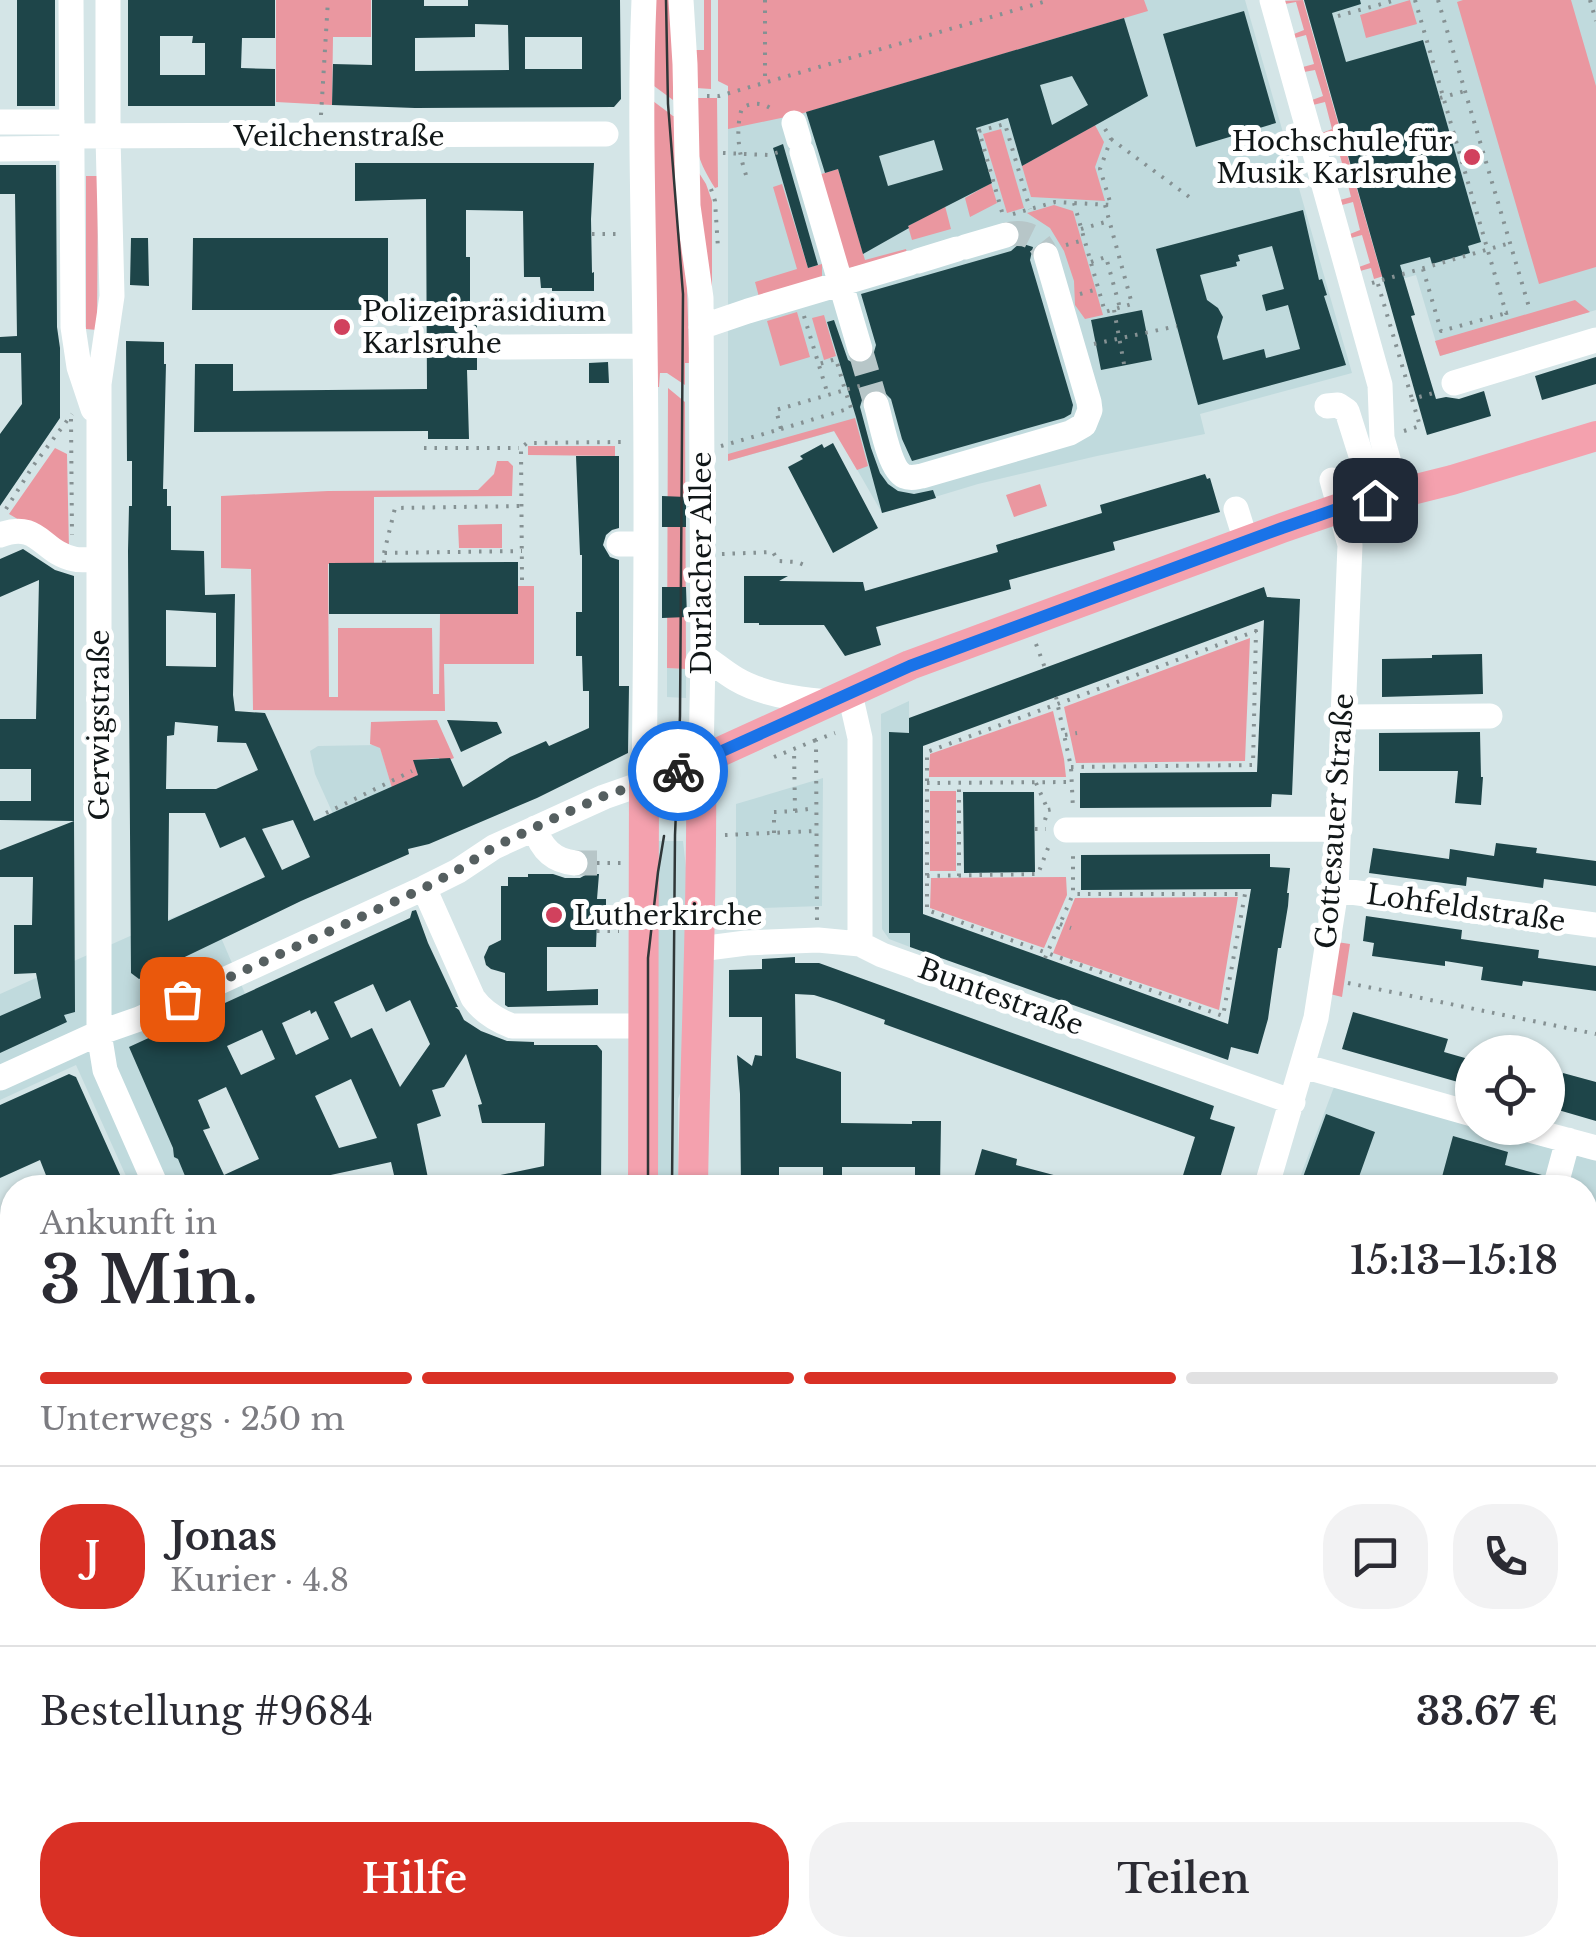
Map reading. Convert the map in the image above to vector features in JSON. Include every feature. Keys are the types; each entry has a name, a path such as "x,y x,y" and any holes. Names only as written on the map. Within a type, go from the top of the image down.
{"main road":[{"path":"644,783 910,666 1246,541 1336,494 1387,498 1596,436"},
{"name":"Durlacher Allee","path":"693,1175 701,760"},
{"name":"Durlacher Allee","path":"643,1175 644,783"}],"street":[{"name":"Gerwigstraße","path":"71,0 73,327 86,410 98,1033 105,1070 151,1175"},
{"name":"Gerwigstraße","path":"86,410 101,364 112,296 108,0"},
{"name":"Durlacher Allee","path":"644,0 640,111 644,174 644,783"},
{"name":"Durlacher Allee","path":"681,0 688,206 701,327 701,760"},
{"path":"1272,0 1380,385 1387,498"},
{"name":"Veilchenstraße","path":"0,122 108,137 606,134"},
{"path":"793,134 860,349"},
{"name":"Veilchenstraße","path":"0,149 72,135"},
{"path":"701,327 1006,235"},
{"path":"868,395 893,463 910,478 1070,433 1084,425 1089,402 1049,252"},
{"path":"1444,388 1596,340"},
{"path":"494,347 645,346"},
{"path":"1327,406 1338,405 1347,411 1387,498"},
{"name":"Gottesauer Straße","path":"1270,1175 1316,1018 1336,890 1350,545 1336,494"},
{"path":"1236,509 1246,541"},
{"path":"0,535 24,530 86,559"},
{"path":"619,544 645,544"},
{"path":"702,656 751,686 771,692 841,698 857,724 860,944"},
{"path":"1344,717 1490,716"},
{"path":"0,1078 98,1033 139,1019 424,888 494,847 604,796 644,783"},
{"path":"535,828 550,854 560,860 586,863"},
{"path":"1059,830 1340,829"},
{"path":"424,888 473,998 492,1017 512,1026 642,1026"},
{"name":"Lohfeldstraße","path":"1336,890 1596,926"},
{"name":"Buntestraße","path":"700,948 818,940 860,944 1293,1102"},
{"path":"1304,1066 1455,1109"},
{"path":"1565,1139 1596,1148"},
{"path":"1559,1175 1568,1140"}],"path":[{"path":"322,104 328,0"},
{"path":"765,0 765,82"},
{"path":"722,95 1050,0"},
{"path":"1338,16 1396,0"},
{"path":"1415,0 1508,313 1441,331 1423,268"},
{"path":"1438,0 1529,306"},
{"path":"1592,1 1596,21"},
{"path":"1442,98 1465,91"},
{"path":"746,175 739,153 742,108 762,104 771,108 793,134"},
{"path":"1101,122 1111,139 1192,199"},
{"path":"1030,210 1005,124 980,131 1004,217 1030,210 1055,202 1111,206 1100,169 1111,139"},
{"path":"723,153 773,154"},
{"path":"1074,203 1105,312 1132,304 1105,205"},
{"path":"1081,228 1109,220"},
{"path":"592,234 623,234"},
{"path":"1049,252 1084,240"},
{"path":"1420,426 1380,281 1510,243"},
{"path":"1090,262 1106,258 1124,364"},
{"path":"1109,268 1121,265"},
{"path":"1067,298 1098,289"},
{"path":"806,322 828,396"},
{"path":"1081,346 1177,326"},
{"path":"722,446 850,408 836,359 819,364"},
{"path":"1412,399 1444,388"},
{"path":"782,428 776,410 846,390 868,395"},
{"path":"0,516 33,466 86,410"},
{"path":"86,410 86,559"},
{"path":"424,448 624,442"},
{"path":"521,448 522,580"},
{"path":"384,562 395,508 522,506"},
{"path":"384,553 522,552"},
{"path":"722,554 773,552 778,561 804,564"},
{"path":"1071,767 1252,765 1256,631 926,752 927,910 1224,1016 1245,894 1072,894"},
{"path":"818,940 816,740 857,724"},
{"path":"1065,735 1077,733"},
{"path":"794,748 795,810"},
{"path":"326,813 412,771"},
{"path":"1036,782 1059,830"},
{"path":"926,783 1072,782"},
{"path":"959,783 959,876"},
{"path":"774,833 774,812 816,808"},
{"path":"1034,830 1059,830"},
{"path":"927,876 1038,874 1059,830"},
{"path":"725,835 816,831"},
{"path":"586,863 625,863"},
{"path":"606,910 624,908"},
{"path":"1060,924 1071,928"},
{"path":"596,931 624,931"},
{"path":"1348,983 1596,1034"}],"shaded area":[{"path":"276,0 371,0 371,37 333,37 332,105 276,102"},
{"path":"651,0 674,0 681,88 673,88 673,100 654,86"},
{"path":"704,0 711,0 711,89 696,88 695,50 704,50"},
{"path":"718,0 1144,0 1148,11 800,114 728,129 728,86 718,81"},
{"path":"1078,0 1245,0 1352,373 1200,414 1205,434 978,484 882,513 835,431 728,461 728,103"},
{"path":"1303,0 1380,270 1387,275 1374,279 1371,268 1360,271 1359,267 1370,263 1362,235 1351,238 1350,234 1360,230 1353,202 1342,205 1340,200 1351,197 1344,169 1332,172 1331,167 1342,163 1334,135 1323,138 1322,133 1332,129 1325,102 1313,105 1312,100 1323,96 1315,70 1304,72 1303,67 1314,64 1306,35 1295,38 1294,34 1304,30 1296,2 1284,1"},
{"name":"Hochschule für Musik Karlsruhe","path":"1304,0 1596,0 1596,310 1440,356 1416,275 1384,284"},
{"path":"1410,0 1417,24 1366,38 1360,15"},
{"path":"1571,0 1596,86 1596,267 1539,284 1457,2"},
{"path":"696,98 717,98 715,188 698,154"},
{"path":"653,101 673,116 681,116 689,348 694,363 685,363 685,385 667,373 660,373 659,387 652,387"},
{"path":"1095,125 1104,142 1095,167 1105,201 1031,197 1022,166"},
{"path":"1001,129 1024,208 1007,213 983,134"},
{"path":"692,162 712,201 712,299"},
{"path":"838,169 865,260 906,249 907,253 850,268 846,265 818,175"},
{"path":"86,176 98,176 97,330 86,329"},
{"path":"991,183 997,203 970,217 965,198"},
{"path":"782,184 808,268 822,264 822,278 759,297 755,282 797,269 773,187"},
{"path":"1054,205 1073,211 1103,315 1085,319 1075,305 1074,281 1064,251 1050,228 1027,213"},
{"path":"945,206 951,229 912,240 908,226"},
{"path":"1575,300 1590,312 1440,356 1435,341"},
{"path":"797,312 810,357 780,366 767,321"},
{"path":"824,315 836,356 824,360 812,318"},
{"path":"668,388 685,402 686,669 667,668"},
{"path":"855,418 868,466 857,470 834,431 728,461 728,454"},
{"path":"528,446 615,446 615,456 528,455"},
{"path":"55,448 67,454 69,549 9,514"},
{"path":"497,461 508,461 513,466 512,496 374,497 374,563 328,564 329,697 338,697 338,628 432,628 433,694 439,694 440,614 518,586 534,586 534,664 444,664 445,711 253,710 251,569 221,568 221,496 478,490 494,474"},
{"path":"1040,484 1047,506 1014,517 1006,495"},
{"path":"502,524 502,548 459,548 458,525"},
{"path":"1250,638 1245,761 1076,763 1064,707"},
{"path":"667,668 686,669 686,698 667,697"},
{"path":"909,701 910,947 889,939 882,929 881,714"},
{"path":"1053,711 1066,777 929,777 930,754"},
{"path":"437,720 454,758 441,763 439,758 414,760 418,775 392,788 380,748 370,744 371,722"},
{"path":"377,745 392,788 342,834 315,774 310,751 318,746"},
{"path":"823,778 822,906 736,909 736,804"},
{"path":"930,791 956,791 956,871 930,871"},
{"path":"658,841 683,841 689,894 678,1175 654,1175"},
{"path":"1066,877 1067,895 1044,948 930,908 931,878"},
{"path":"1238,897 1219,1010 1053,953 1075,898"},
{"path":"207,905 253,1012 157,1062 209,1175 126,1175 76,1065 0,1100 0,994"},
{"path":"1337,942 1350,944 1342,997 1330,994"},
{"path":"1334,1087 1455,1121 1455,1145 1539,1145 1596,1161 1596,1175 1301,1175"}],"building":[{"path":"17,0 55,0 55,106 17,106"},
{"path":"128,0 275,0 275,38 242,38 241,68 275,69 275,106 128,106","holes":["160,36 193,36 192,43 205,43 205,75 160,75"]},
{"path":"372,0 424,0 424,6 468,6 468,0 620,0 621,99 614,107 332,105 333,64 372,65","holes":["475,24 508,25 509,70 415,71 415,38 475,37","525,37 582,37 582,69 525,69"]},
{"path":"1304,0 1360,0 1361,4 1332,13 1346,62 1423,40 1481,242 1468,246 1470,253 1432,264 1430,257 1400,265 1436,399 1459,399 1484,391 1491,416 1427,435"},
{"path":"1244,11 1276,123 1196,147 1163,34"},
{"path":"1124,18 1148,96 1022,166 1008,118 976,128 992,183 863,254 838,169 825,173 806,112","holes":["1072,76 1088,105 1052,125 1040,85","934,140 943,170 888,186 879,156"]},
{"path":"783,144 818,265 808,268 773,148"},
{"path":"355,163 594,163 594,291 552,291 541,288 540,277 524,277 523,211 466,210 470,325 477,324 477,370 467,370 469,439 428,439 428,431 194,432 195,364 233,364 233,391 427,389 426,199 355,201"},
{"path":"0,165 56,165 60,418 0,506 0,434 22,404 21,353 0,353 0,337 17,336 15,194 0,194"},
{"path":"1303,210 1319,280 1322,279 1346,365 1198,405 1156,249","holes":["1272,246 1284,289 1262,295 1266,311 1288,305 1300,349 1266,358 1264,349 1223,360 1217,337 1223,317 1207,300 1200,275 1237,266 1238,255"]},
{"path":"131,238 148,238 149,286 130,285"},
{"path":"193,238 388,238 388,310 192,310"},
{"path":"1020,243 1033,247 1030,260 1073,405 1071,414 912,461 891,399 881,389 871,389 864,393 860,407 880,473 898,491 914,494 933,490 936,498 882,513 827,322 834,320 848,360 865,364 872,359 876,345 861,294 1011,251"},
{"path":"1142,310 1152,360 1101,370 1091,320"},
{"path":"126,341 164,342 163,489 167,489 167,506 171,506 171,550 204,551 205,595 235,594 235,711 265,713 314,821 418,775 413,760 450,758 463,787 510,757 546,741 549,746 589,728 589,691 583,691 582,656 576,656 576,612 582,612 582,555 576,456 619,456 619,528 606,535 603,545 610,557 619,560 619,686 629,686 628,753 537,798 429,844 408,849 409,854 139,979 131,973 128,551 132,461 127,461","holes":["166,610 216,613 216,667 166,666","175,722 218,726 217,742 246,743 258,770 216,789 166,789 167,736 174,735","169,813 205,813 220,848 245,837 265,877 168,921","293,820 310,857 282,870 262,829"]},
{"path":"1596,357 1596,384 1542,400 1535,376"},
{"path":"608,362 609,383 589,383 589,363"},
{"path":"833,443 878,528 833,553 788,467 822,444 824,448"},
{"path":"1205,474 1210,478 1220,512 1113,542 1115,550 1009,580 1011,589 876,627 881,645 845,656 824,625 744,623 744,576 788,576 779,581 863,582 865,591 998,552 996,545 1102,513 1100,505"},
{"path":"662,496 686,497 686,527 662,527"},
{"path":"23,549 55,570 74,576 74,821 0,820 0,801 31,801 31,769 0,769 0,719 36,719 39,580 0,597 0,559"},
{"path":"518,562 518,614 329,614 329,563"},
{"path":"662,587 686,587 687,617 662,618"},
{"path":"1264,587 1267,597 1300,599 1292,795 1272,794 1271,807 1080,808 1080,773 1257,772 1264,620 923,746 923,914 1228,1024 1251,889 1081,890 1081,855 1270,854 1270,867 1290,868 1281,948 1258,1054 1231,1047 1228,1060 910,947 910,933 889,933 889,732 909,733 909,718"},
{"path":"1482,654 1483,694 1382,697 1382,659"},
{"path":"447,720 497,722 502,733 461,752"},
{"path":"1480,732 1481,805 1455,803 1458,771 1379,771 1379,733"},
{"path":"963,792 1034,792 1035,872 964,873"},
{"path":"74,821 75,1012 64,1015 67,1022 0,1053 0,1016 41,998 36,973 14,974 14,925 32,925 33,877 0,877 0,850"},
{"path":"1496,843 1596,861 1596,886 1544,879 1543,888 1467,877 1466,886 1369,873 1373,848 1449,859 1450,849 1494,856"},
{"name":"Lutherkirche","path":"587,853 597,853 597,899 606,899 606,921 597,921 596,947 547,947 547,991 598,989 598,1005 508,1007 505,973 491,969 484,957 489,946 501,940 501,886 508,886 508,877 528,874 580,878 591,867"},
{"path":"416,910 455,1007 464,1020 507,1041 597,1045 602,1051 601,1175 500,1175 544,1166 545,1123 482,1123 478,1105 482,1104 466,1054 444,1087 432,1090 441,1116 417,1124 427,1175 394,1175 391,1162 331,1175 224,1175 185,1175 129,1047 410,918","holes":["373,984 386,1012 410,1000 430,1044 400,1087 372,1028 351,1038 334,1002","310,1010 311,1014 316,1011 329,1039 296,1055 282,1023","262,1030 275,1059 241,1075 227,1046","351,1079 377,1138 339,1148 315,1096","226,1087 259,1159 224,1175 203,1130 210,1128 198,1100"]},
{"path":"1366,916 1462,930 1461,939 1539,950 1538,958 1596,966 1596,991 1523,981 1522,986 1481,980 1483,967 1372,956 1374,943 1363,941"},
{"path":"795,957 795,963 819,963 1214,1106 1210,1119 1235,1127 1221,1175 1183,1175 1195,1137 884,1024 885,1020 836,1002 795,994 796,1058 841,1072 841,1123 941,1121 940,1175 915,1175 915,1167 842,1167 842,1175 823,1175 823,1167 779,1167 779,1175 741,1175 737,1055 752,1066 755,1055 762,1056 762,1017 729,1017 729,970 762,969 762,959"},
{"path":"1353,1012 1448,1039 1444,1052 1455,1055 1455,1081 1342,1049"},
{"path":"69,1074 76,1077 120,1175 46,1175 40,1160 0,1175 0,1105"},
{"path":"1565,1074 1596,1082 1596,1121 1565,1112"},
{"path":"1326,1114 1375,1132 1360,1175 1304,1175"},
{"path":"1453,1136 1455,1145 1484,1145 1508,1152 1505,1165 1542,1175 1442,1175"},
{"path":"982,1149 1017,1159 1016,1165 1054,1175 975,1175"}],"tunnel":[{"path":"1006,235 1031,236 1046,255"},
{"path":"860,349 876,404"},
{"path":"575,863 597,863"}],"tram line":[{"path":"666,0 668,104 683,294 672,1175"},
{"path":"648,1175 648,958 664,836"}],"way so far":[{"path":"182,999 424,888 494,847 559,816 678,771"}],"place":[{"name":"Hochschule für Musik Karlsruhe","path":"1472,157"},
{"name":"Polizeipräsidium Karlsruhe","path":"342,327"},
{"name":"Lutherkirche","path":"554,915"}],"route":[{"path":"678,771 910,666 1282,528 1375,500"}]}
